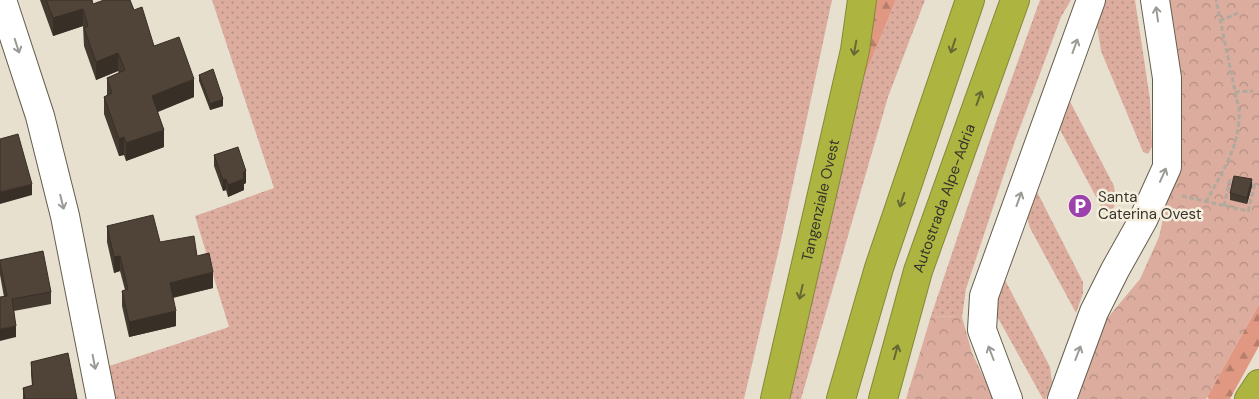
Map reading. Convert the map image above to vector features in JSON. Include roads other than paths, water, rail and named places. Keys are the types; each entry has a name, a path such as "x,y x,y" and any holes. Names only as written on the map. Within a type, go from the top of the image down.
{"highway":[{"name":"Tangenziale Ovest","path":"775,399 855,50 862,0"},
{"path":"841,399 879,268 970,0"},
{"name":"Autostrada Alpe-Adria","path":"883,399 918,271 1015,0"},
{"path":"1249,399 1259,384"}],"street":[{"path":"2,0 40,116 63,206 101,399"},
{"path":"1008,399 982,330 984,296 1091,0"},
{"path":"1062,399 1094,312 1167,167 1167,88 1155,0"}],"place":[{"name":"Santa Caterina Ovest","path":"1080,206"}]}
